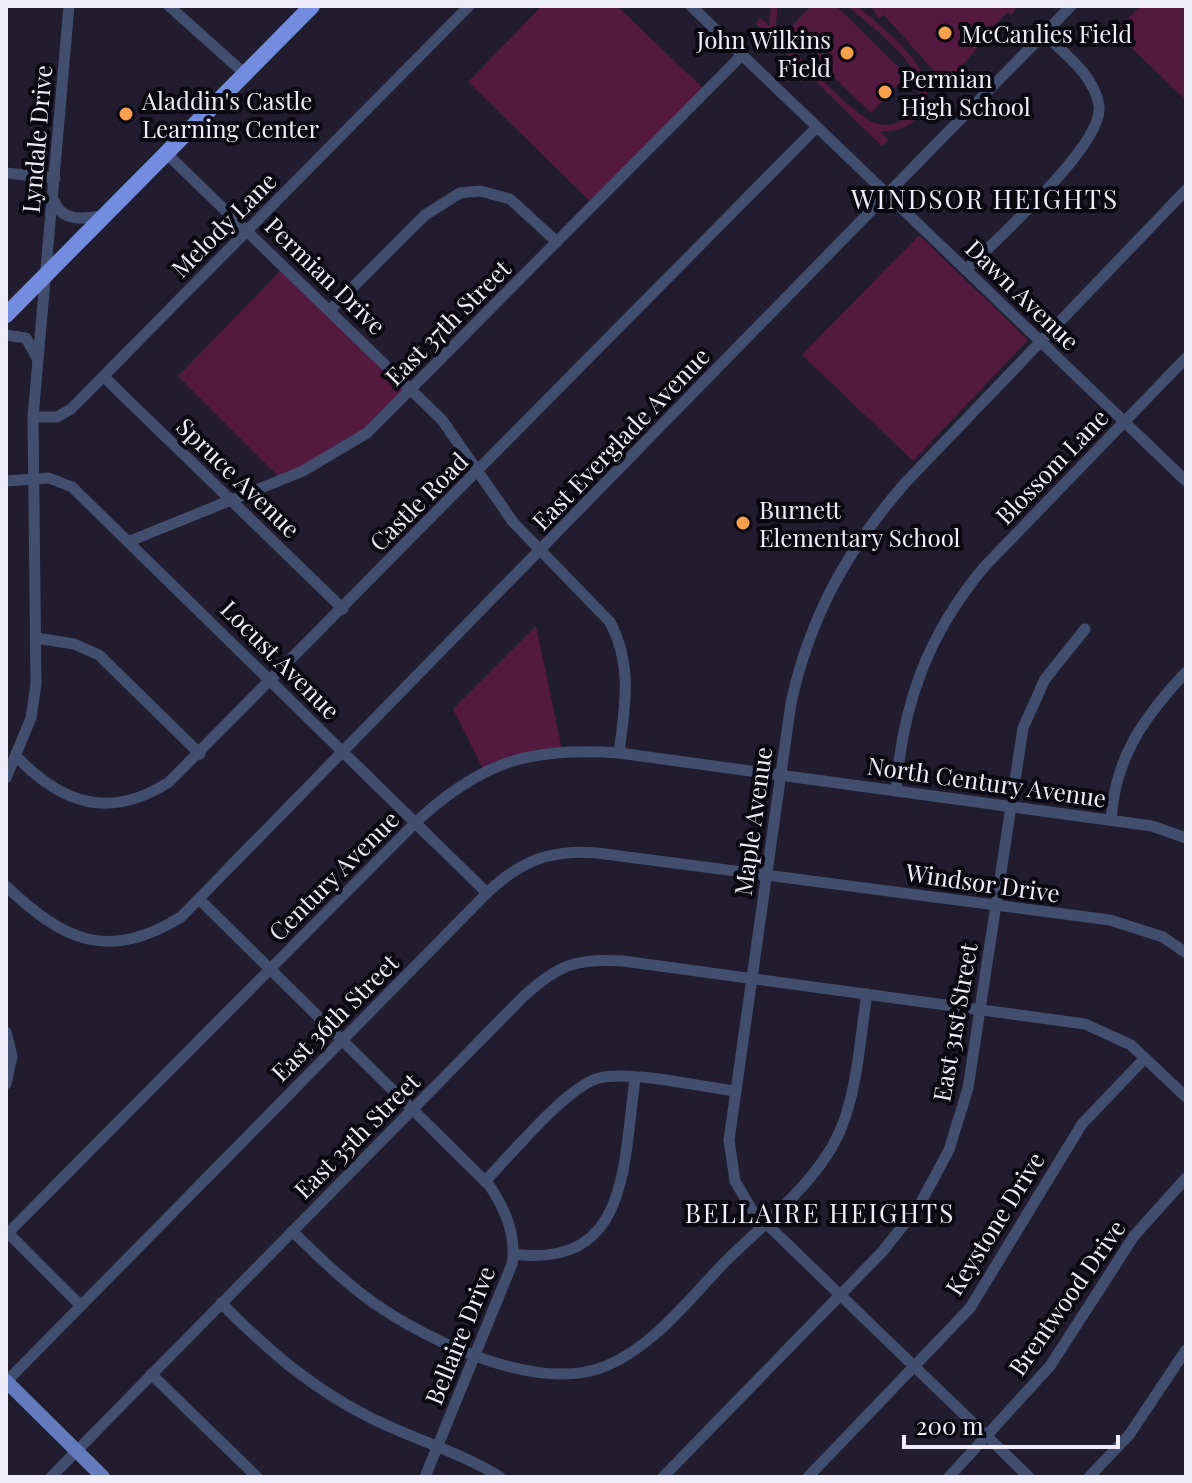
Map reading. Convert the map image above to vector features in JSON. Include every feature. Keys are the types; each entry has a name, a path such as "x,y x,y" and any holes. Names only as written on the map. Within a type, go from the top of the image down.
{"highway":[{"path":"6,315 312,6"}],"main road":[{"path":"6,1382 103,1477"}],"street":[{"name":"Lyndale Drive","path":"6,778 31,718 36,684 33,417 69,6"},
{"path":"169,6 245,74"},
{"name":"Melody Lane","path":"33,417 63,415 104,377 469,6"},
{"name":"Dawn Avenue","path":"691,6 1186,481"},
{"name":"East Everglade Avenue","path":"6,886 57,930 92,942 139,939 181,917 889,196 1071,6"},
{"path":"966,270 1072,162 1091,138 1098,123 1099,104 1093,88 1044,34"},
{"name":"East 37th Street","path":"130,541 337,454 367,433 742,55"},
{"name":"Castle Road","path":"17,757 61,794 107,804 156,791 200,754 817,127"},
{"name":"Permian Drive","path":"167,154 442,420 513,522 598,607 619,639 627,676 619,753"},
{"path":"6,173 55,178"},
{"name":"Maple Avenue","path":"1029,1477 743,1198 731,1170 729,1140 791,703 805,646 842,565 906,482 1186,190"},
{"path":"330,310 425,215 460,193 480,191 510,199 557,242"},
{"path":"54,201 58,212 67,217 104,216"},
{"path":"6,335 17,334 26,338 37,359"},
{"name":"Blossom Lane","path":"896,791 911,694 943,622 985,566 1186,358"},
{"name":"Spruce Avenue","path":"104,377 343,609"},
{"path":"6,481 32,478"},
{"name":"Locust Avenue","path":"32,478 64,482 130,541 487,893"},
{"name":"East 31st Street","path":"663,1477 883,1251 920,1204 949,1150 968,1088 1009,806 1028,711 1045,679 1085,629"},
{"path":"36,638 74,644 99,655 200,754"},
{"path":"1111,820 1115,789 1129,742 1153,707 1186,672"},
{"name":"Century Avenue","path":"7,1232 416,822 464,782 513,759 562,750 619,753 780,775"},
{"name":"North Century Avenue","path":"780,775 1152,826 1186,838"},
{"name":"East 36th Street","path":"6,1382 487,893 525,863 564,852 767,875"},
{"name":"Windsor Drive","path":"767,875 1137,926 1186,953"},
{"name":"Bellaire Drive","path":"199,899 485,1181 506,1215 513,1254 425,1477"},
{"name":"East 35th Street","path":"51,1477 523,997 562,966 589,960 623,961 1085,1024 1117,1036 1186,1097"},
{"path":"292,1231 375,1304 431,1335 475,1354 546,1376 578,1374 607,1366 651,1335 810,1176 838,1135 853,1083 867,994"},
{"path":"6,1032 12,1056 6,1084"},
{"name":"Keystone Drive","path":"808,1477 983,1290 1082,1124 1145,1058"},
{"path":"485,1181 579,1087 604,1077 735,1091"},
{"path":"513,1254 547,1257 568,1253 590,1241 603,1229 615,1203 635,1079"},
{"name":"Brentwood Drive","path":"949,1477 1050,1366 1134,1236 1186,1178"},
{"path":"7,1232 81,1306"},
{"path":"221,1303 271,1352 318,1390 500,1477"},
{"path":"1089,1477 1129,1435 1186,1350"},
{"path":"151,1374 257,1477"}],"shaded area":[{"path":"542,6 617,6 706,91 594,205 468,82"},
{"path":"771,6 778,6 776,24 783,39 828,85 866,118 881,125 893,124 904,119 917,105 919,91 916,76 897,50 848,6 858,6 910,54 920,69 926,84 926,100 919,115 901,128 880,131 888,140 882,146 755,23 760,18 769,26"},
{"name":"John Wilkins Field","path":"811,6 836,6 907,75 871,113 787,31"},
{"name":"McCanlies Field","path":"870,6 1018,6 1011,15 1007,12 951,79 942,80 884,15 879,18"},
{"path":"1140,6 1186,6 1186,100 1115,32"},
{"path":"919,235 1028,340 913,461 802,355"},
{"path":"285,266 411,390 367,433 282,480 178,376"},
{"path":"536,626 562,750 484,771 453,709"}],"place":[{"name":"McCanlies Field","path":"945,33"},
{"name":"John Wilkins Field","path":"847,53"},
{"name":"Permian High School","path":"885,92"},
{"name":"Aladdin's Castle Learning Center","path":"126,114"},
{"name":"Burnett Elementary School","path":"743,523"}],"district":[{"name":"WINDSOR HEIGHTS","path":"985,198"},
{"name":"BELLAIRE HEIGHTS","path":"820,1212"}]}
